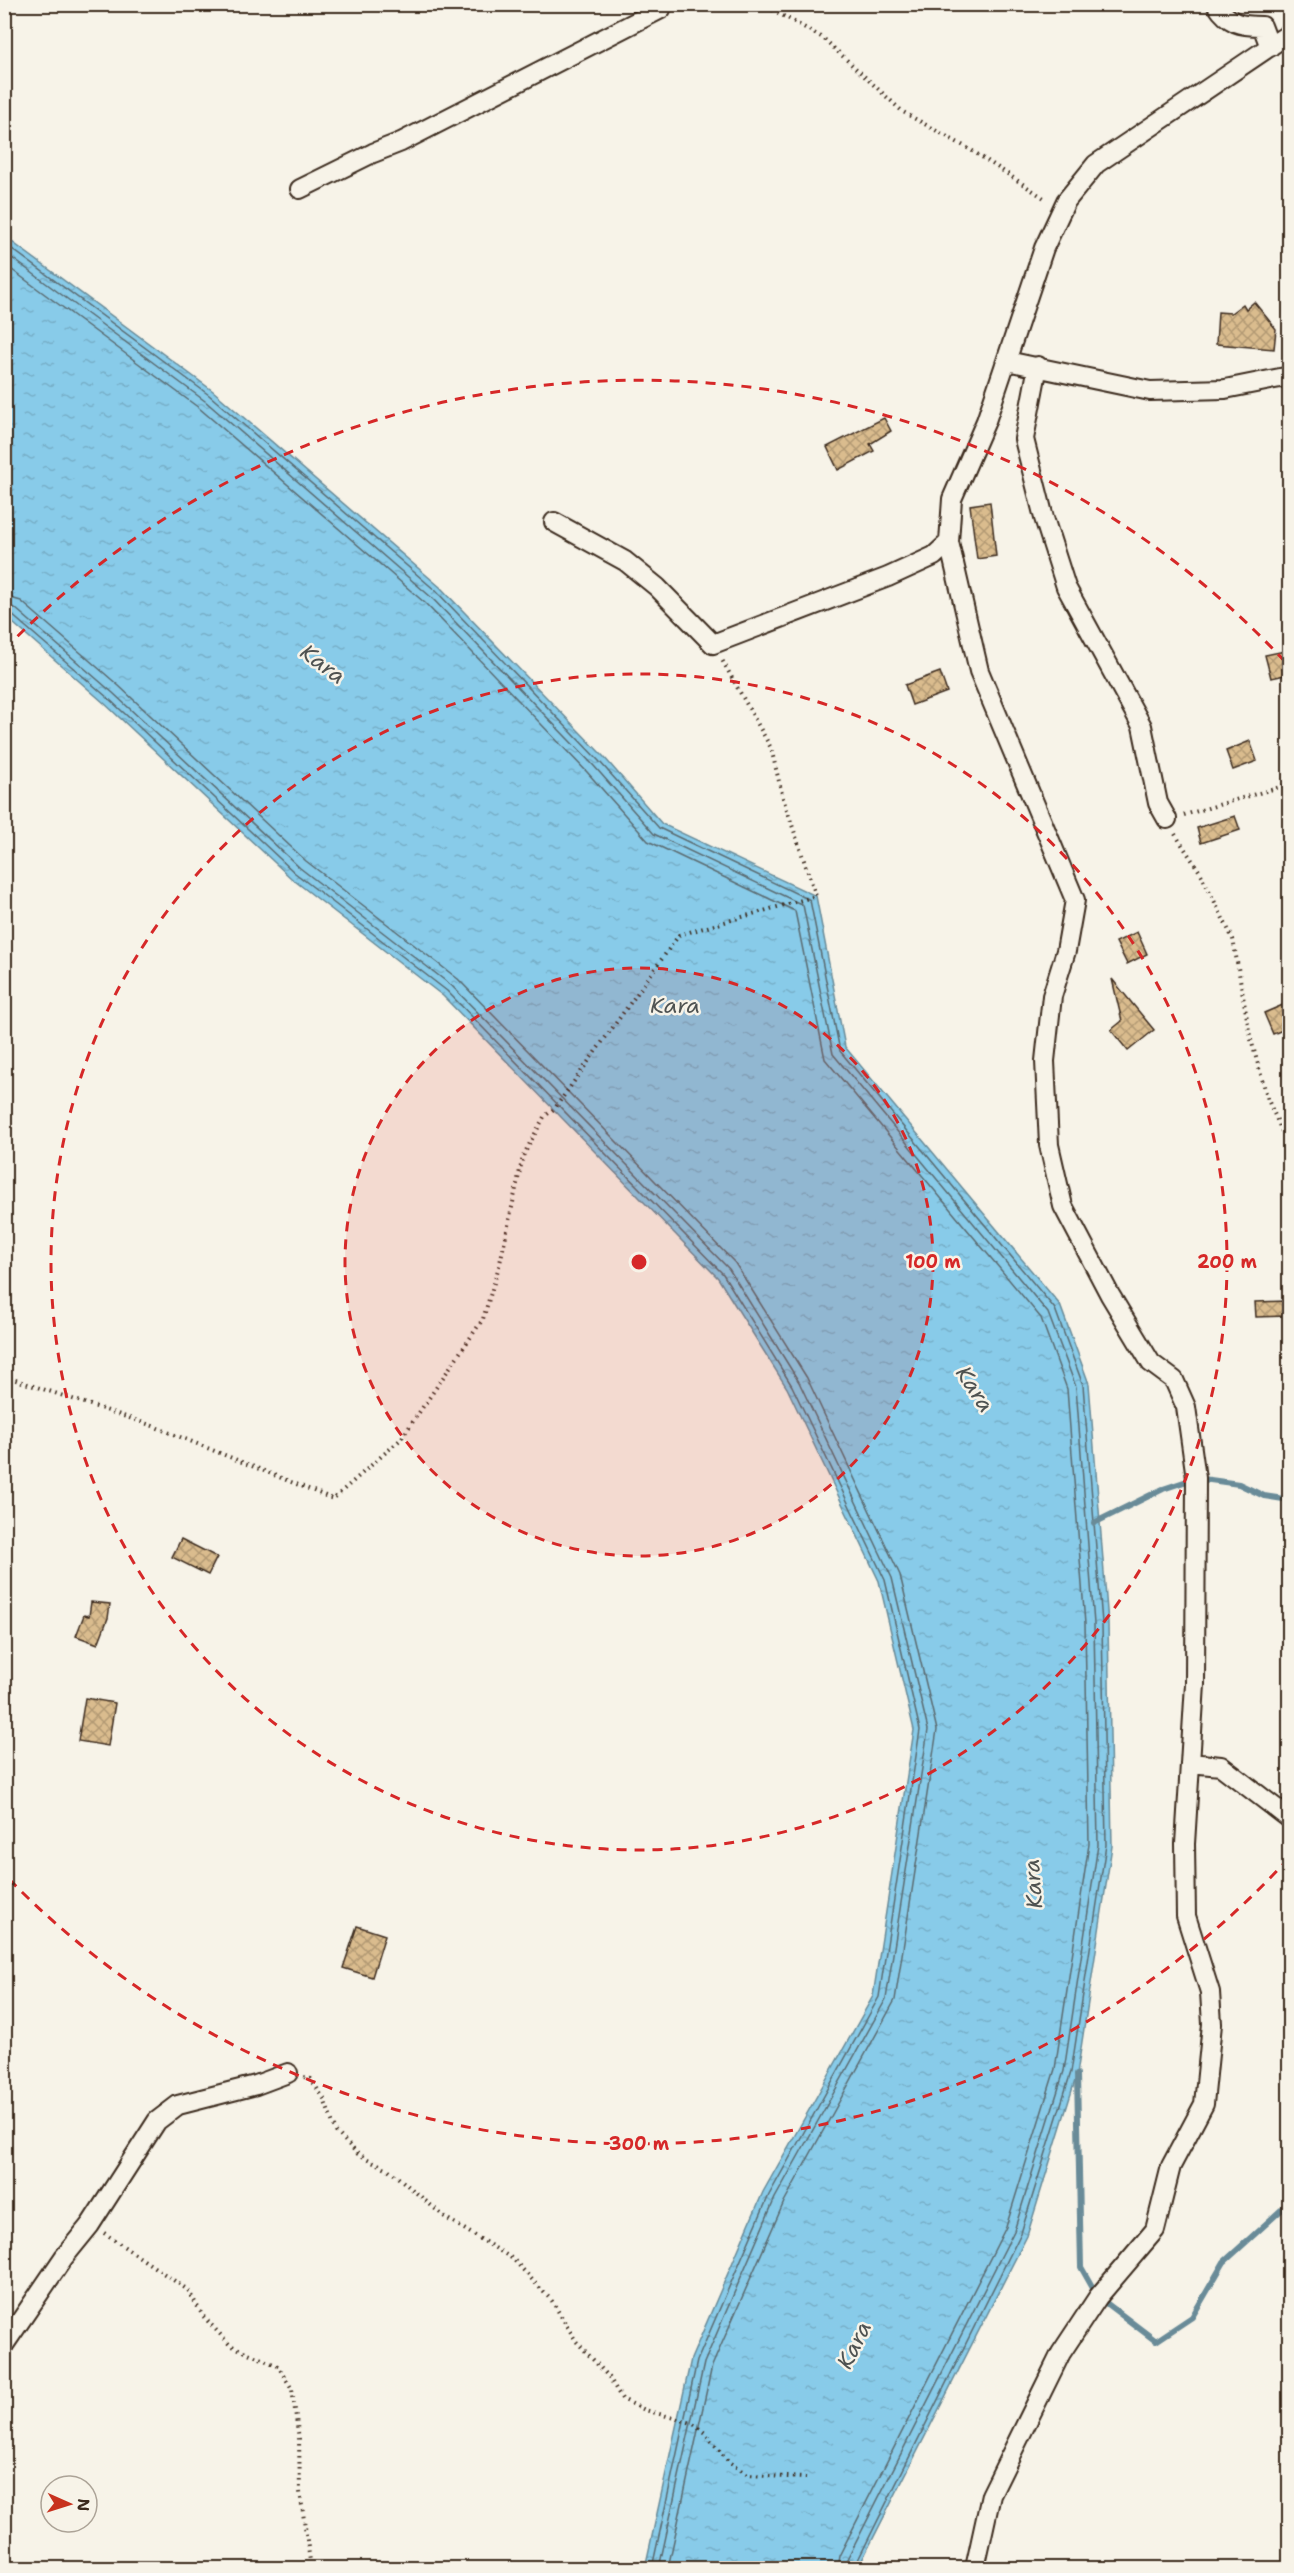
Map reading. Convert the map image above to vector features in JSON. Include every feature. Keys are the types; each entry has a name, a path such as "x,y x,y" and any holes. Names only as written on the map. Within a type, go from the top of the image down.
{"street":[{"path":"300,189 373,153 401,142 661,9 661,4"},
{"path":"1216,4 1226,19 1240,26 1263,26 1270,47"},
{"path":"975,2568 991,2495 1061,2353 1098,2297 1155,2230 1171,2166 1204,2104 1212,2024 1210,1992 1186,1916 1185,1845 1195,1684 1196,1478 1186,1407 1174,1380 1151,1363 1110,1295 1063,1206 1048,1145 1046,1061 1053,996 1066,951 1075,900 979,670 949,542 952,499 986,422 1044,248 1066,201 1096,164 1290,33"},
{"path":"1007,361 1150,391 1225,389 1290,376"},
{"path":"1038,366 1024,439 1044,518 1066,587 1142,726 1158,803 1167,819"},
{"path":"554,522 625,561 657,587 713,644 888,577 934,556 949,542"},
{"path":"1190,1763 1221,1766 1290,1819"},
{"path":"4,2345 27,2316 64,2258 90,2225 157,2121 178,2106 256,2085 288,2073"}],"path":[{"path":"762,4 823,38 903,112 970,150 1046,200 1066,201"},
{"path":"4,1376 153,1426 333,1499 401,1439 483,1318 500,1263 523,1156 544,1117 555,1108 679,935 816,896 783,798 771,748 713,644"},
{"path":"1290,783 1167,819 1200,872 1233,939 1253,1047 1268,1100 1290,1149"},
{"path":"288,2073 311,2079 324,2099 336,2132 358,2154 388,2169 446,2218 513,2259 552,2301 576,2341 609,2377 621,2399 645,2410 692,2423 705,2433 729,2462 748,2475 806,2478"},
{"path":"90,2225 189,2290 203,2316 230,2345 278,2366 292,2389 299,2439 300,2492 311,2568"}],"water":[{"name":"Kara","path":"4,236 213,391 440,587 604,757 662,824 816,896 845,1047 1060,1305 1089,1384 1108,1623 1112,1846 1077,2074 1027,2236 858,2568 645,2568 691,2359 763,2192 873,1996 914,1730 879,1581 787,1388 718,1278 443,996 291,878 104,703 5,616"}],"building":[{"path":"1254,302 1276,329 1274,349 1216,344 1218,312 1231,313 1243,304 1246,309"},
{"path":"884,418 891,431 870,444 874,451 838,470 827,447"},
{"path":"990,502 996,556 977,559 970,505"},
{"path":"1290,650 1290,674 1271,678 1265,655"},
{"path":"940,672 947,692 912,705 905,685"},
{"path":"1250,741 1257,761 1233,770 1226,751"},
{"path":"1235,816 1240,830 1201,843 1197,828"},
{"path":"1137,932 1147,954 1127,964 1116,942"},
{"path":"1112,979 1154,1030 1128,1051 1111,1030 1122,1021"},
{"path":"1290,1002 1290,1027 1273,1034 1264,1013"},
{"path":"1287,1301 1287,1316 1256,1317 1255,1302"},
{"path":"181,1539 217,1557 208,1575 172,1557"},
{"path":"91,1602 110,1604 108,1618 98,1644 76,1636 84,1615 89,1616"},
{"path":"85,1698 115,1703 108,1746 78,1741"},
{"path":"357,1926 385,1935 372,1977 343,1968"}],"waterway":[{"path":"1094,1523 1163,1489 1196,1478 1239,1484 1264,1496 1290,1500"},
{"path":"1077,2074 1081,2267 1098,2297 1156,2341 1192,2317 1224,2262 1290,2202"}]}
